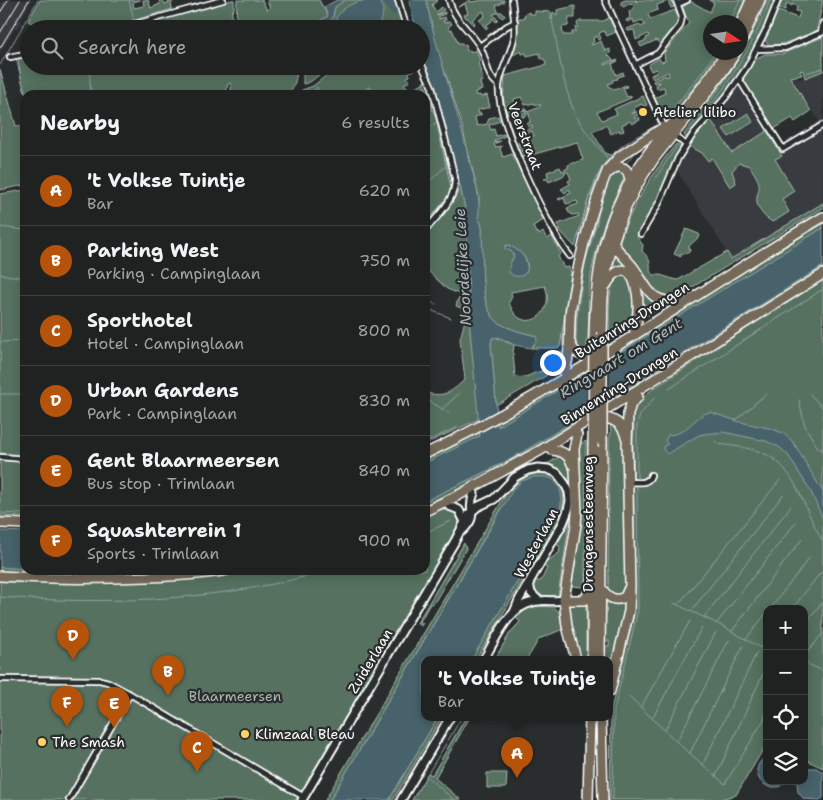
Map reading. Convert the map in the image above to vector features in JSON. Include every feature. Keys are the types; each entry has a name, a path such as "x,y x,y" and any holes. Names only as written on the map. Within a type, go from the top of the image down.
{"highway":[{"path":"744,15 751,0"},
{"path":"748,27 760,0"},
{"path":"564,372 567,361 571,311 580,259 600,188 608,169 620,156 661,130 676,114 683,111 721,60"},
{"name":"Drongensesteenweg","path":"592,656 597,586 602,442 604,287 613,242 634,190 674,134 706,96 731,60"},
{"name":"Drongensesteenweg","path":"600,656 593,447 596,286 602,252 615,210 630,181 648,154 683,111"},
{"path":"606,174 616,167 624,168 629,173 630,181"},
{"name":"Buitenring-Drongen","path":"430,451 502,414 615,347 823,217"},
{"path":"613,242 617,250 632,266 652,295 665,302 678,301"},
{"path":"502,414 509,405 590,357 634,328 729,270 741,267"},
{"path":"604,287 611,277 618,272 625,272 631,276 637,287 638,297 638,317 634,328"},
{"name":"Binnenring-Drongen","path":"430,509 541,450 823,274"},
{"path":"567,361 572,360 574,351 569,339"},
{"path":"574,351 590,357"},
{"path":"430,515 474,493 577,435 687,364 701,351"},
{"path":"627,445 629,409 638,397"},
{"path":"605,418 619,424 626,435 631,482 628,619 613,679"},
{"path":"575,656 567,626 564,600 576,525 574,447 577,435"},
{"path":"552,450 562,452 569,457 575,476"},
{"path":"0,523 20,524"},
{"path":"0,576 62,579 177,575"},
{"path":"564,600 586,598 597,586 609,597 619,600 625,598 630,586"},
{"path":"588,800 590,721"},
{"path":"601,721 603,800"}],"street":[{"path":"150,20 222,0"},
{"path":"398,0 405,20"},
{"name":"Veerstraat","path":"449,0 450,6 480,46 492,80 499,85 500,106 509,134 553,228 570,256"},
{"path":"499,85 514,39 512,0"},
{"path":"605,0 662,122"},
{"path":"635,65 658,53 680,26 682,18 677,2 687,0"},
{"path":"641,234 659,203 678,158 686,145 694,133 726,97 757,49 778,0"},
{"path":"480,46 514,22"},
{"path":"757,49 785,48 822,33 823,23"},
{"path":"10,57 20,55"},
{"path":"426,75 432,87 455,178 455,188 451,199 430,225"},
{"path":"738,79 783,150 823,125"},
{"path":"674,134 686,145"},
{"path":"0,457 20,459"},
{"name":"Westerlaan","path":"486,656 514,612 566,516 570,501 568,488 556,472 538,468 528,470 515,477 494,499"},
{"path":"631,482 648,481 651,475"},
{"name":"Zuiderlaan","path":"458,534 471,520 471,500 474,493"},
{"name":"Zuiderlaan","path":"303,799 458,534 464,520 472,510 494,499"},
{"path":"449,506 459,510 464,520"},
{"path":"529,582 531,593 539,601"},
{"path":"514,612 526,604 539,601 564,600"},
{"path":"0,679 100,680 108,682 303,799"},
{"path":"69,800 130,694"},
{"path":"401,800 448,721"}],"shaded area":[{"path":"4,0 32,0 20,20 20,25 17,29 15,28 0,53 0,5"},
{"path":"823,71 823,127 791,78 799,79"},
{"path":"737,88 741,89 781,153 823,128 823,203 731,259 676,169 685,151 699,131 710,124"}],"green space":[{"path":"40,0 140,0 133,2 134,8 144,6 143,0 148,0 151,8 160,4 159,0 163,0 165,4 169,3 169,0 173,2 171,3 172,9 135,20 29,20"},
{"path":"234,0 234,9 232,11 232,20 157,20"},
{"path":"237,0 262,0 267,10 270,8 267,0 319,0 328,16 322,20 236,20"},
{"path":"345,0 393,0 399,10 401,20 330,20 333,17 335,7"},
{"path":"426,0 438,0 432,5 436,12 442,7 444,10 436,15 445,12 445,14 439,16 439,19 445,17 444,23 450,21 452,24 448,27 450,30 452,29 458,43 466,44 467,51 476,50 483,81 480,82 482,90 475,92 476,96 487,95 490,107 478,110 478,113 481,113 481,115 475,117 477,126 487,124 489,118 498,116 500,121 489,125 491,130 494,129 496,136 504,134 505,136 494,141 501,141 494,144 495,147 502,146 500,149 503,157 512,154 544,220 533,226 536,233 538,232 539,235 543,232 547,239 552,236 561,254 558,256 564,268 569,267 571,273 560,347 531,348 534,345 536,336 499,323 487,307 483,284 482,228 478,219 479,197 461,122 439,57","holes":["508,245 520,253 526,260 526,273 510,264 514,256","545,286 547,297 546,306 542,314 535,319 528,320 521,319 514,313 509,302 512,297 511,292"]},
{"path":"470,0 471,2 504,0 504,3 501,2 501,4 496,5 498,12 502,12 505,16 502,18 498,13 493,14 498,20 496,22 493,18 486,25 488,28 486,29 479,20 485,16 483,11 472,20 475,23 473,25 464,15 468,13 465,4 458,7"},
{"path":"637,0 636,2 638,0 671,0 674,7 671,8 668,1 657,5 658,10 648,14 650,19 675,10 678,19 677,23 660,45 657,40 641,47 639,43 647,40 648,34 636,40 634,30 628,31 627,29 639,24 641,27 645,25 642,20 634,23 633,19 627,22 626,20 630,18 629,12 635,7 631,3 623,7 621,2"},
{"path":"709,0 745,0 738,15 703,15 703,60 713,60 694,87 666,118 662,116 654,98 665,93 664,87 657,89 656,85 660,82 654,83 653,81 666,75 667,77 669,76 668,72 653,79 651,75 657,71 656,69 651,71 648,65 659,58 661,62 665,61 664,53 689,23 683,8 686,4 692,2 710,12 714,3"},
{"path":"767,0 776,0 759,39 748,58 748,41"},
{"path":"782,0 823,0 817,29 815,32 782,44 768,45 765,40 778,11 798,18 800,12 796,11 797,6 787,3 785,10 779,8"},
{"path":"575,6 575,18 569,18 568,26 562,27 563,35 572,35 572,32 576,31 575,28 578,27 577,23 580,21 603,21 609,18 616,32 607,36 604,31 599,33 601,39 598,40 597,36 593,38 594,42 591,44 601,41 605,51 610,49 608,55 613,60 605,63 605,65 617,60 612,64 616,75 623,72 624,75 612,80 613,82 608,84 614,90 626,85 627,87 623,88 627,97 631,96 631,98 597,112 602,120 617,114 614,109 643,96 647,105 644,107 642,104 634,108 635,112 631,114 639,111 638,115 634,117 635,119 639,117 640,120 632,124 630,121 622,125 624,131 620,132 619,130 611,134 606,125 592,132 606,154 612,157 598,176 591,196 589,196 575,247 561,232 558,224 579,216 578,214 572,215 569,213 567,208 578,204 577,201 566,204 564,198 558,199 571,193 569,189 565,193 561,189 570,184 568,181 571,179 568,172 549,182 547,179 544,179 548,177 547,172 560,167 562,171 568,168 568,165 583,160 577,142 524,157 518,143 534,136 532,131 527,133 524,131 533,127 532,125 528,127 527,124 530,122 529,113 522,118 520,114 526,112 525,110 517,111 525,108 527,112 541,105 535,105 535,103 525,105 521,97 514,99 515,105 509,107 511,112 507,114 503,99 505,76 546,65 545,60 540,58 540,53 527,56 526,53 522,54 521,51 513,55 517,39 518,18 524,18 524,15 529,12 530,14 535,14 535,11 551,12 552,20 553,12 557,15 557,10"},
{"path":"823,37 823,71 805,78 803,70 800,71 802,75 790,77 811,111 795,122 792,118 774,129 743,79 755,59 765,54 782,54"},
{"path":"737,60 747,60 716,105 686,138 684,134"},
{"path":"0,69 16,126 20,126 20,186 0,190"},
{"path":"21,75 296,75 291,90 231,90 231,83 228,84 226,90 25,90"},
{"path":"303,75 319,75 310,82 303,84"},
{"path":"327,75 410,76 407,77 410,81 404,84 408,88 405,90 372,90 368,87 367,90 302,90 313,86"},
{"path":"425,81 426,90 413,90"},
{"path":"430,102 436,119 451,188 449,195 430,219"},
{"path":"748,113 753,122 729,137 723,129"},
{"path":"711,120 732,153 767,131 782,156 775,159 794,191 782,199 789,212 773,222 763,215 757,204 759,184 750,166 739,163 732,171 736,183 730,187 712,158 708,161 702,153 689,146 699,131"},
{"path":"676,144 681,147 655,204 637,237 643,245 642,251 649,260 650,271 654,275 678,280 727,252 731,259 823,203 823,208 676,297 665,298 652,286 646,276 620,246 619,242 643,190"},
{"path":"617,171 622,172 625,176 607,217 594,259 589,290 587,346 585,351 577,347 575,341 576,317 587,252 607,185 610,178"},
{"path":"457,179 466,213 470,330 479,419 430,442 430,393 447,393 456,388 465,379 460,339 465,320 461,315 463,309 456,306 458,299 461,299 462,295 447,289 430,273 430,228 457,195"},
{"path":"20,191 20,517 0,516 0,194"},
{"path":"823,221 823,228 612,358 612,352"},
{"path":"686,229 700,236 689,246 690,251 688,253 680,254 681,257 674,254"},
{"path":"616,253 666,303 639,321 635,278 612,272"},
{"path":"823,266 823,270 612,404 612,398 640,380 641,382 643,378"},
{"path":"623,275 633,291 635,307 633,321 630,326 609,339 611,291 616,277"},
{"path":"823,279 823,768 808,761 808,605 763,605 763,750 736,795 717,800 610,800 611,721 613,721 613,701 635,610 634,425 630,424 634,404 654,388"},
{"path":"495,337 514,345 515,377 525,377 552,368 556,353 561,351 561,365 496,405 491,344 492,338"},
{"path":"586,369 586,374 498,427 498,420"},
{"name":"Blaarmeersen","path":"586,414 586,421 439,501 444,510 455,509 462,520 458,530 298,800 0,800 0,567 20,569 20,575 430,575 430,499 511,459"},
{"path":"615,423 623,431 627,585 621,597 608,593 609,438 611,433 610,427"},
{"path":"475,432 476,434 479,433 480,437 430,461 430,454"},
{"path":"586,441 585,585 582,587 572,586 571,580 580,521 577,456 580,444"},
{"path":"560,456 569,468 572,493 564,478 530,466 549,463"},
{"path":"539,473 545,473 553,477 562,487 564,499 559,520 478,656 474,656 559,511 503,506 330,800 325,800 506,494 523,479"},
{"path":"570,508 558,596 536,595 533,585 535,581 541,581 547,568 543,566 544,563 559,553 560,547 554,542"},
{"path":"464,543 466,549 434,603 430,604 419,623 423,623 421,626 417,623"},
{"path":"568,601 582,602 586,606 586,656 578,656 572,631"},
{"path":"606,603 630,603 613,668 613,656 605,656 605,646 609,646 609,641 605,641"},
{"path":"535,606 554,607 559,612 563,629 539,639 529,656 497,656 510,633 520,622 516,618 523,611"},
{"path":"436,721 440,721 393,800 389,800"},
{"path":"464,721 468,721 435,778 461,800 412,800 428,773 432,775"},
{"path":"487,773 507,773 506,788 487,788"}],"water":[{"path":"337,0 345,0 335,7 332,20 322,20 328,16 324,7"},
{"path":"374,0 381,3 383,10 381,20 336,20 343,9 363,1"},
{"name":"Ringvaart om Gent","path":"409,0 426,0 478,196 478,219 482,228 483,284 487,307 499,323 536,336 537,340 531,348 514,345 499,337 492,338 498,427 823,228 823,266 643,378 644,381 640,380 511,459 430,499 430,461 480,436 470,330 466,213 460,185 428,75 430,75 430,20 414,20"},
{"path":"506,245 515,248 522,254 527,266 527,271 523,275 516,276 509,272 514,256 511,251 505,249"},
{"path":"710,412 740,422 773,429 784,434 793,442 823,492 823,519 810,490 788,455 779,447 766,441 723,432 704,434 667,454 663,449 668,444 665,441 668,435 681,432 704,414"},
{"path":"533,477 548,477 554,481 560,488 561,493 559,511 474,656 421,656 421,721 436,721 389,800 330,800 514,488 522,481"},
{"path":"0,531 20,532 20,569 0,567"},
{"path":"762,759 763,783 760,781 757,772"},
{"path":"808,768 816,768 823,772 823,798 819,800 804,799 798,792 797,785 808,785"},
{"path":"766,785 781,785 779,787"}],"pier":[{"path":"610,356 609,403 586,417 587,370"}],"waterway":[{"path":"26,20 38,0"},
{"path":"129,0 134,20"},
{"path":"387,0 394,10"},
{"path":"733,15 740,0"},
{"path":"702,116 723,89 750,46 770,0"},
{"path":"552,21 564,78 574,111 585,130 608,159"},
{"path":"0,65 20,31"},
{"path":"16,59 20,73"},
{"path":"675,106 710,60"},
{"path":"806,73 823,68"},
{"path":"20,75 25,90"},
{"path":"90,75 91,90"},
{"path":"426,86 427,90"},
{"path":"314,90 317,87 318,90"},
{"path":"430,99 433,108"},
{"path":"430,127 437,124 452,187"},
{"path":"579,237 593,185 603,166 618,149 653,127"},
{"path":"655,179 677,146"},
{"path":"626,163 641,147"},
{"path":"430,180 447,165"},
{"name":"Noordelijke Leie","path":"430,231 452,203"},
{"path":"430,220 443,204"},
{"path":"576,341 577,317 584,267 598,219"},
{"path":"0,227 20,229"},
{"path":"0,274 20,277"},
{"path":"562,346 565,308 570,283"},
{"path":"669,389 823,289"},
{"path":"430,302 436,304"},
{"name":"Noordelijke Leie","path":"430,310 451,318"},
{"path":"0,342 20,341"},
{"path":"562,352 562,361"},
{"path":"442,409 462,391"},
{"path":"0,394 20,394"},
{"path":"735,421 766,394"},
{"path":"810,394 823,408"},
{"path":"637,479 637,425 640,415 655,397"},
{"path":"799,400 805,426 819,450 823,448"},
{"path":"430,401 450,414"},
{"path":"430,440 458,427"},
{"path":"715,441 718,444 760,452 773,458 783,467 798,490 823,541"},
{"path":"0,453 20,455"},
{"path":"678,605 780,480"},
{"path":"613,800 614,710 638,610 637,487"},
{"path":"691,611 783,495"},
{"path":"704,617 791,506"},
{"path":"0,513 20,514"},
{"path":"430,531 451,521"},
{"path":"717,623 796,522"},
{"path":"732,631 802,539"},
{"path":"773,605 810,557"},
{"path":"795,605 822,571"},
{"path":"0,597 82,601 166,598 249,588 310,575"},
{"path":"808,621 823,601"},
{"path":"674,603 722,626 765,650"},
{"path":"746,639 763,617"},
{"path":"641,707 690,621"},
{"path":"497,656 510,633 520,622"},
{"path":"653,717 702,627"},
{"path":"665,730 716,632"},
{"path":"808,652 823,633"},
{"path":"677,741 729,640"},
{"path":"690,753 743,646"},
{"path":"703,764 757,652"},
{"path":"808,663 823,671"},
{"path":"716,776 763,674"},
{"path":"629,696 679,744 725,784 763,721"},
{"path":"412,800 460,721"},
{"path":"426,776 454,800"}],"railway":[{"path":"0,13 8,0"},
{"path":"0,33 20,0"},
{"path":"0,48 29,0"}],"place":[{"name":"Atelier lilibo","path":"643,112"},
{"name":"Urban Gardens","path":"73,660"},
{"name":"Parking West","path":"168,696"},
{"name":"Squashterrein 1","path":"67,727"},
{"name":"Gent Blaarmeersen","path":"114,728"},
{"name":"Klimzaal Bleau","path":"245,734"},
{"name":"The Smash","path":"42,742"},
{"name":"Sporthotel","path":"197,772"},
{"name":"'t Volkse Tuintje","path":"517,778"}]}
